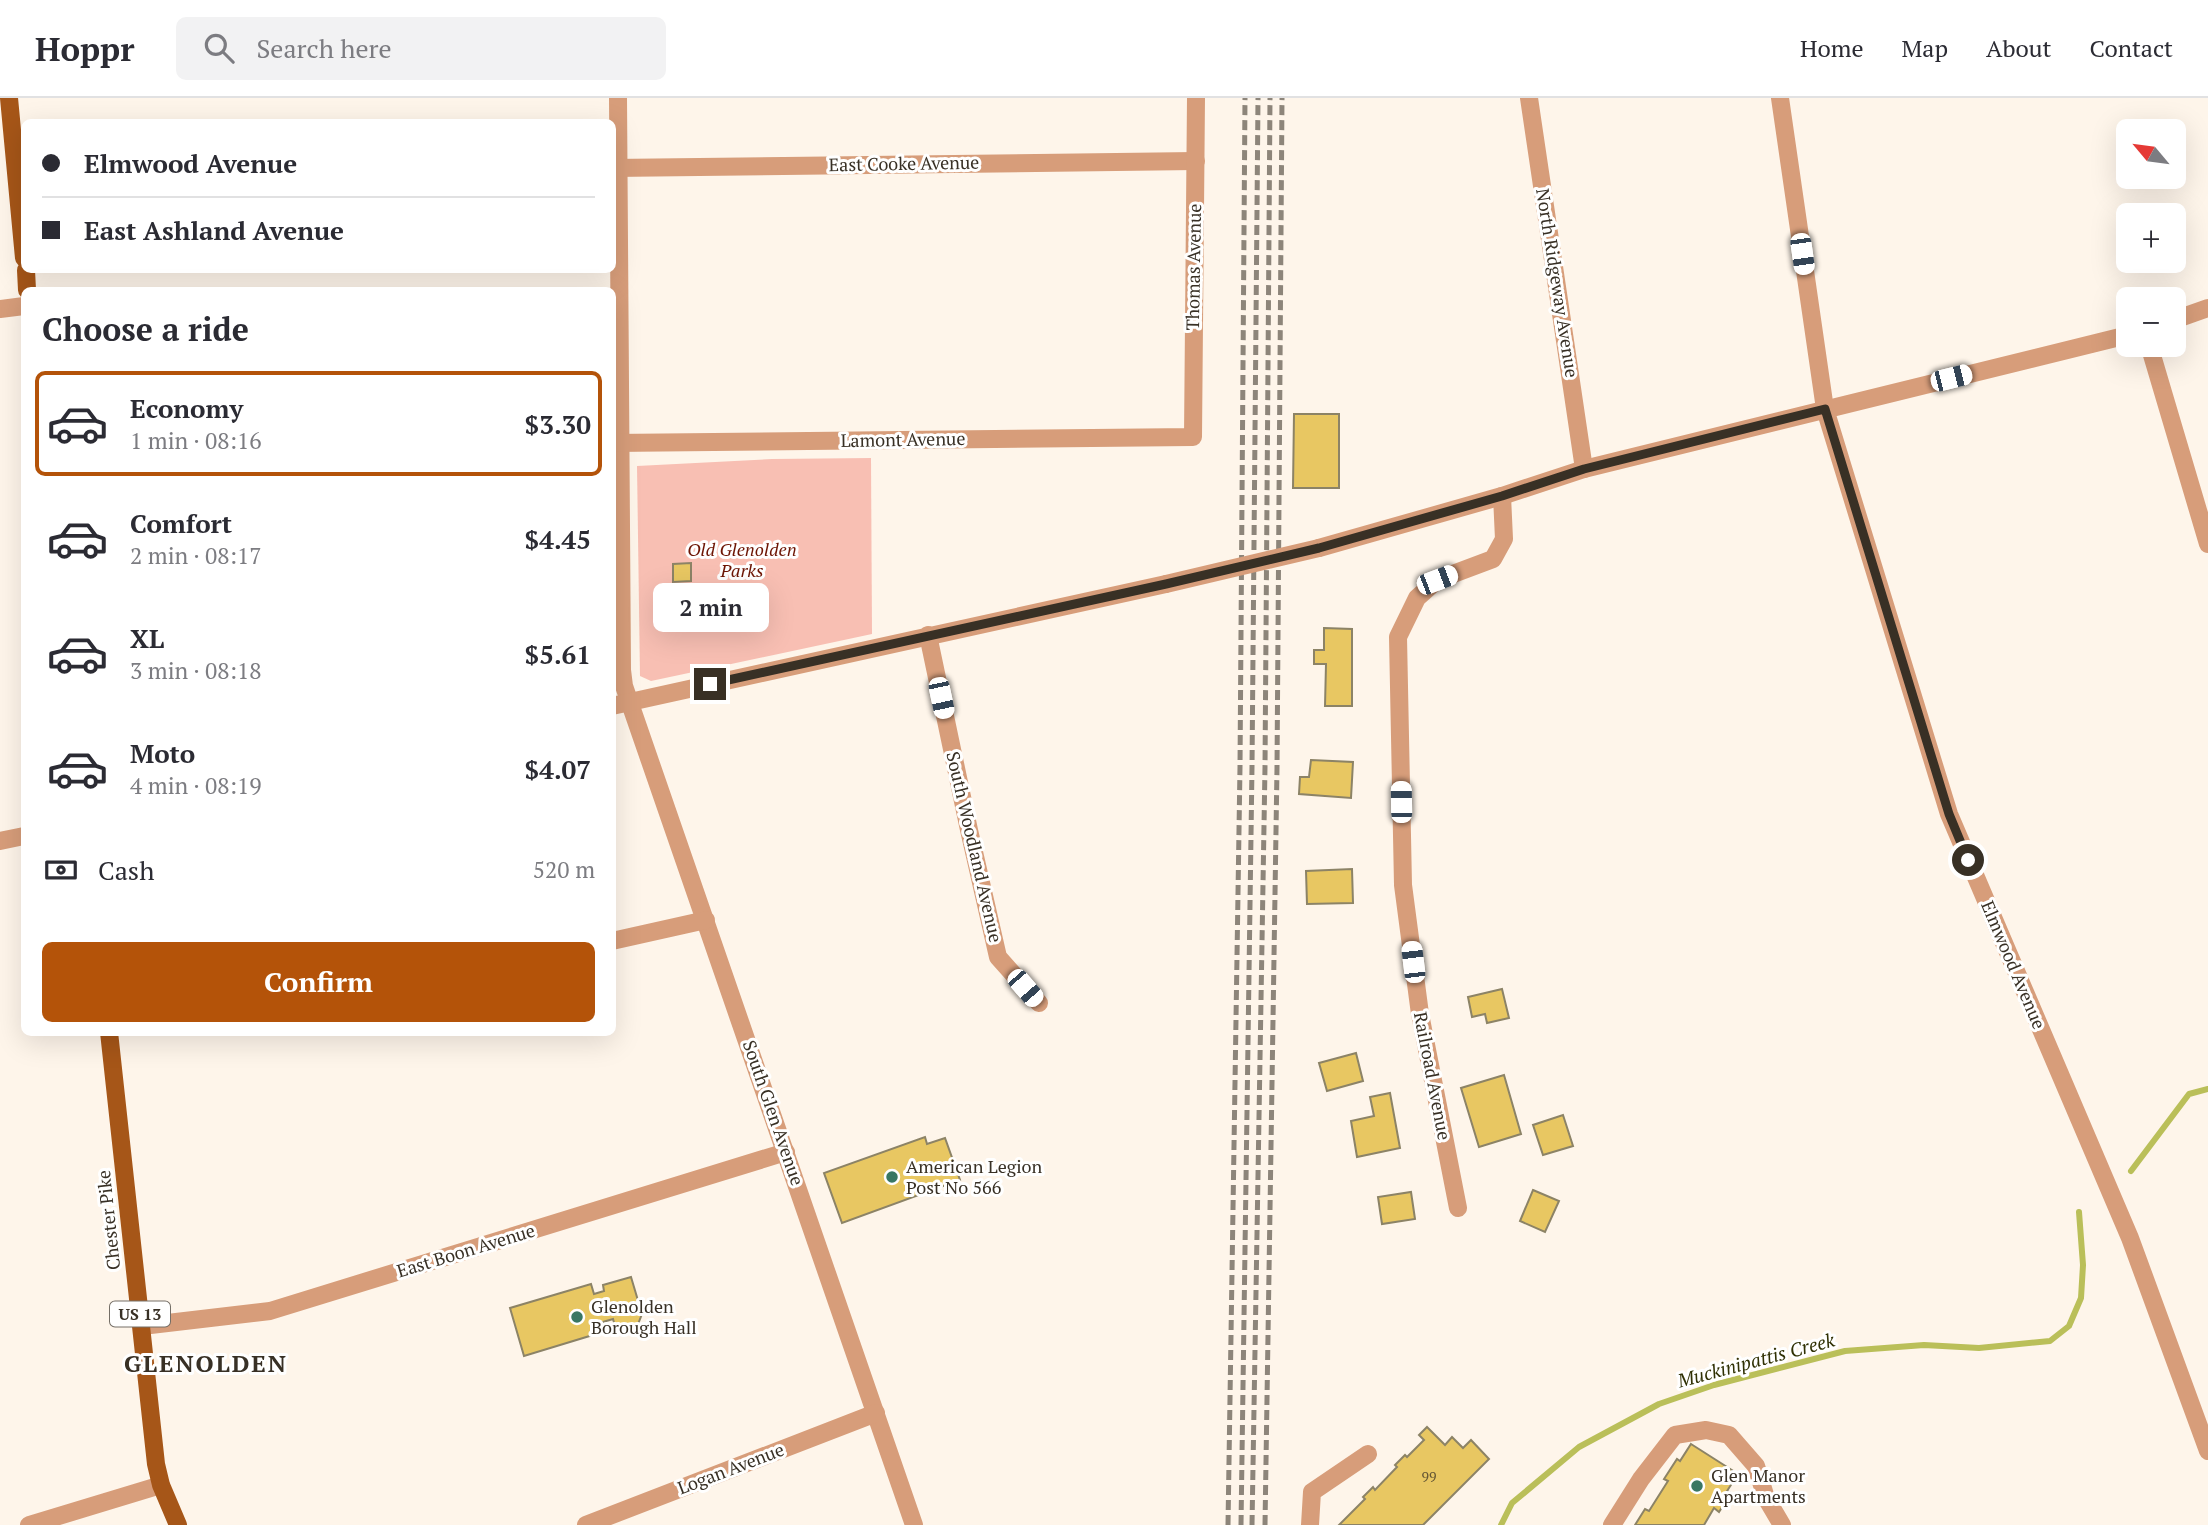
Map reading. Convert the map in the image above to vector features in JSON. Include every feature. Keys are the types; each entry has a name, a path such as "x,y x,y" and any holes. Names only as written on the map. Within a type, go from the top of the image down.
{"main road":[{"path":"9,98 21,174"},
{"name":"Chester Pike","path":"109,1036 156,1464 161,1485 178,1525"}],"street":[{"name":"South Glen Avenue","path":"616,145 618,98"},
{"name":"Thomas Avenue","path":"1193,437 1196,98"},
{"name":"North Ridgeway Avenue","path":"1529,98 1584,469"},
{"name":"Elmwood Avenue","path":"1780,98 1825,409 1949,814 2130,1238 2208,1451"},
{"name":"East Cooke Avenue","path":"616,168 1196,161"},
{"path":"0,309 21,306"},
{"path":"2186,316 2208,309"},
{"path":"621,704 1319,548 1502,496 1584,469 2116,338"},
{"path":"2153,357 2208,544"},
{"name":"Lamont Avenue","path":"616,443 1193,437"},
{"name":"South Glen Avenue","path":"616,443 621,704 706,920 914,1525"},
{"name":"Railroad Avenue","path":"1458,1208 1420,1014 1403,885 1398,637 1417,598 1437,580 1493,559 1504,539 1502,496"},
{"name":"South Woodland Avenue","path":"928,635 998,957 1039,1003"},
{"path":"0,841 21,837"},
{"path":"616,940 706,920"},
{"name":"East Boon Avenue","path":"142,1326 271,1311 786,1152"},
{"name":"Logan Avenue","path":"586,1525 876,1413"},
{"path":"1612,1525 1641,1479 1675,1435 1706,1430 1729,1435 1756,1466 1766,1498 1782,1525"},
{"path":"1310,1525 1312,1492 1368,1454"},
{"path":"29,1525 161,1485"}],"green space":[{"name":"Old Glenolden Parks","path":"871,458 872,634 651,681 640,676 637,466 772,459"}],"building":[{"path":"1294,414 1339,414 1339,488 1293,488"},
{"path":"691,563 691,581 673,582 673,564"},
{"path":"1324,628 1352,629 1352,706 1325,706 1326,664 1314,664 1314,650 1324,650"},
{"path":"1311,760 1353,762 1351,798 1299,794 1300,777 1309,777"},
{"path":"1352,869 1353,903 1307,904 1306,871"},
{"path":"1502,989 1509,1018 1487,1023 1485,1014 1472,1017 1468,997"},
{"path":"1356,1053 1363,1081 1327,1091 1319,1063"},
{"path":"1504,1075 1521,1134 1479,1147 1461,1088"},
{"path":"1390,1093 1400,1148 1357,1157 1351,1121 1374,1116 1370,1097"},
{"path":"1563,1115 1573,1146 1543,1155 1533,1125"},
{"name":"American Legion Post No 566","path":"925,1137 927,1144 945,1138 960,1180 842,1223 824,1173"},
{"path":"1533,1190 1559,1201 1545,1232 1520,1221"},
{"path":"1411,1192 1415,1219 1382,1224 1378,1197"},
{"name":"Glenolden Borough Hall","path":"631,1277 642,1314 638,1324 630,1330 622,1331 615,1326 613,1319 603,1322 606,1331 524,1356 510,1308 591,1284 594,1294 604,1291 603,1285"},
{"path":"1427,1427 1445,1445 1452,1437 1463,1448 1471,1440 1489,1459 1423,1525 1339,1525 1373,1487 1375,1490 1397,1467 1395,1465 1405,1455 1407,1457 1424,1440 1419,1435"},
{"name":"Glen Manor Apartments","path":"1691,1444 1738,1474 1727,1491 1731,1493 1719,1512 1714,1508 1704,1525 1635,1525 1645,1509 1649,1511 1668,1481 1664,1479"}],"waterway":[{"name":"Muckinipattis Creek","path":"2131,1171 2189,1094 2208,1089"},
{"name":"Muckinipattis Creek","path":"1501,1525 1512,1503 1579,1447 1659,1404 1714,1385 1845,1351 1924,1345 1979,1348 2050,1341 2069,1326 2081,1298 2083,1265 2079,1212"}],"railway":[{"path":"1228,1525 1240,767 1245,98"},
{"path":"1241,1525 1258,98"},
{"path":"1252,1525 1265,767 1270,98"},
{"path":"1265,1525 1277,768 1282,98"}],"place":[{"name":"American Legion Post No 566","path":"892,1177"},
{"name":"Glenolden Borough Hall","path":"577,1317"},
{"name":"Glen Manor Apartments","path":"1697,1486"}],"district":[{"name":"GLENOLDEN","path":"206,1364"}],"route":[{"path":"710,684 1319,548 1502,496 1584,469 1825,409 1949,814 1968,860"}]}
